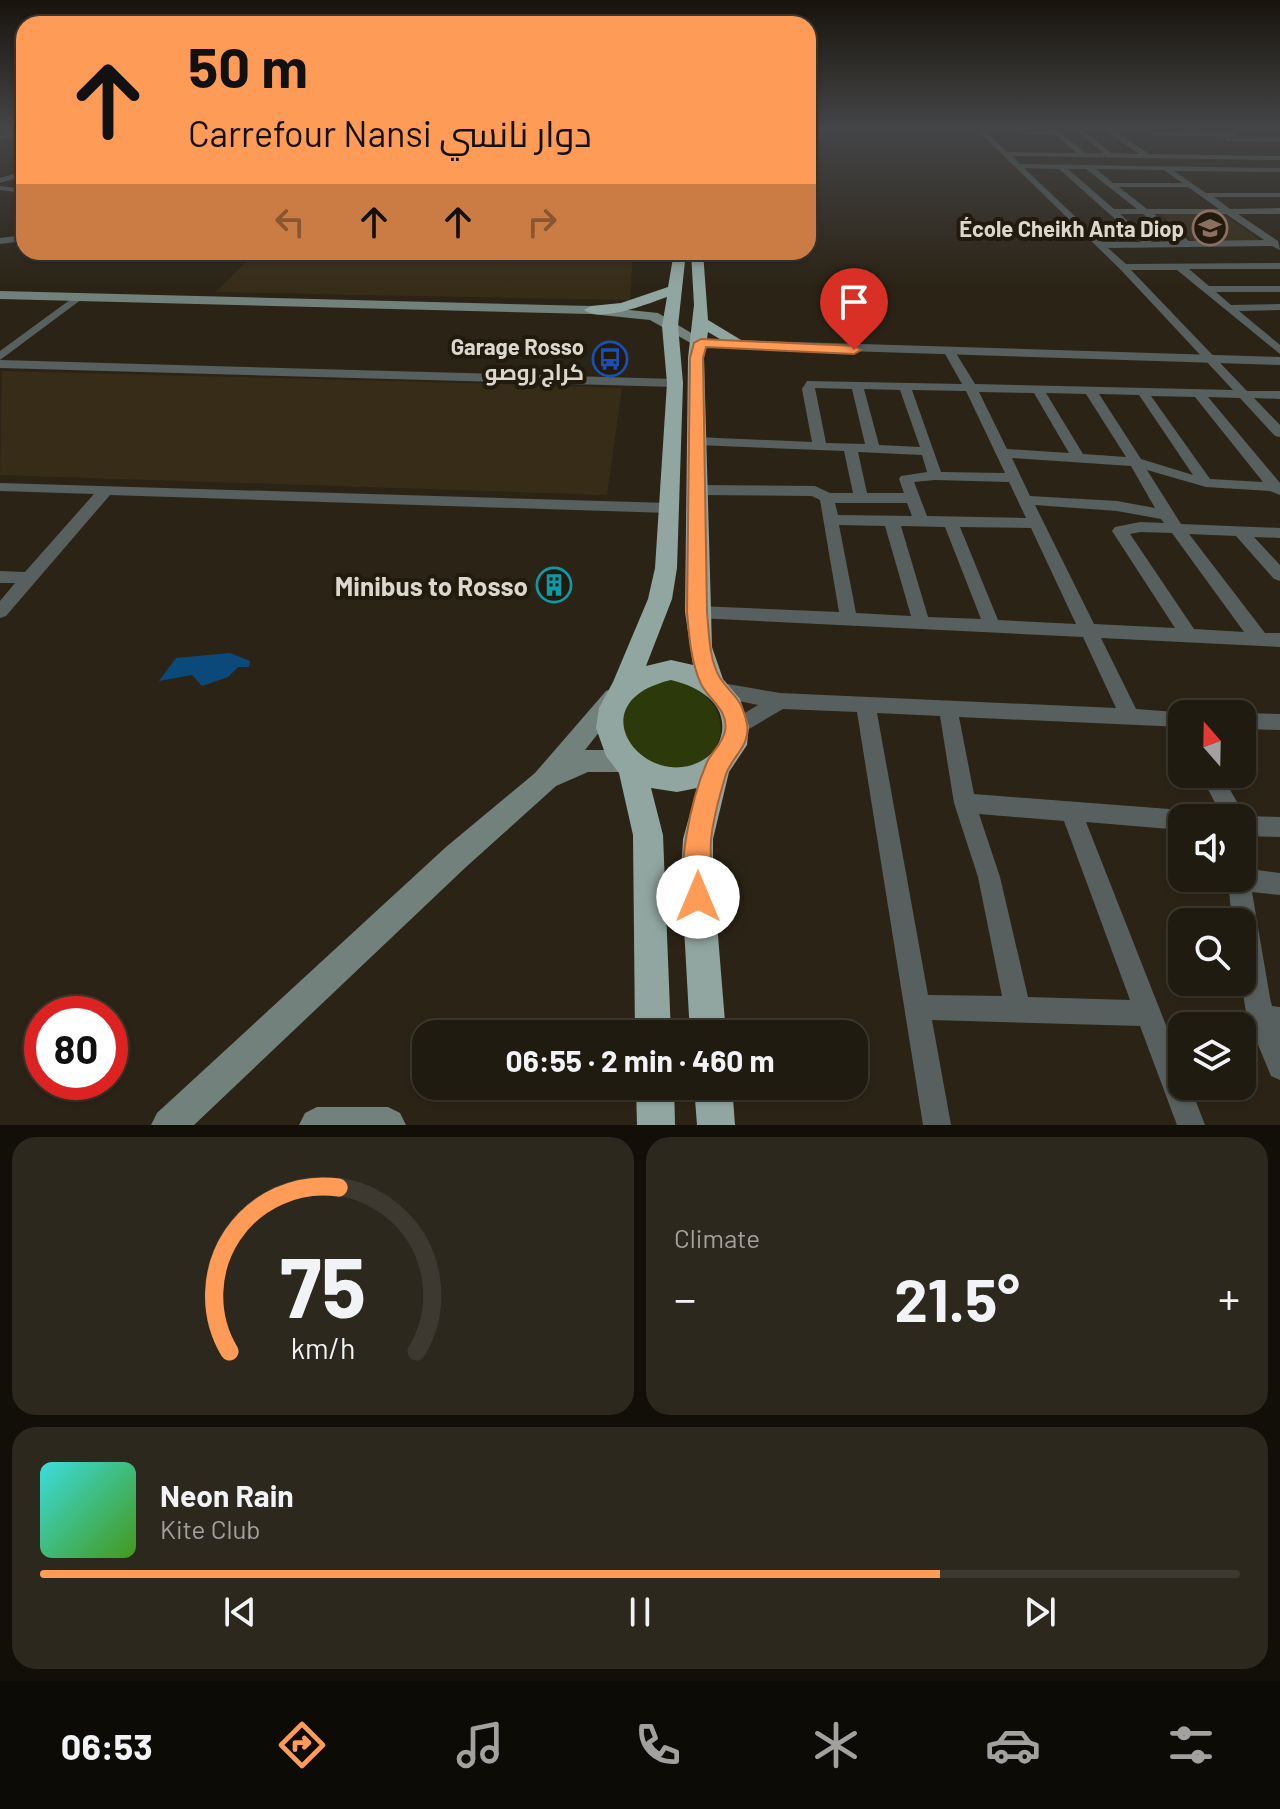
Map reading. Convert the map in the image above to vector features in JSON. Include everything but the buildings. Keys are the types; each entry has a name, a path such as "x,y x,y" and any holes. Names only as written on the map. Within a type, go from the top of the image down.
{"highway":[{"path":"679,260 670,326 675,383 666,568 660,599 609,712 608,730 615,748 628,763 651,776 675,779 698,775 717,765 730,751 737,728 733,708 716,686 700,647 697,612 696,358 700,332 701,272 699,260"},
{"path":"591,310 623,307 674,290"},
{"path":"700,332 743,346"},
{"path":"620,692 640,677 671,670 692,673 716,686"},
{"path":"628,763 648,835 653,1020"},
{"path":"707,1020 697,874 698,839 717,765"},
{"path":"655,1100 656,1125"},
{"path":"714,1100 716,1125"}],"main road":[{"path":"0,295 591,310 653,316 670,326 700,332"},
{"path":"169,1125 456,857 544,781 620,692"},
{"path":"544,781 586,761 628,763"},
{"path":"317,1125 388,1125"}],"street":[{"path":"1035,180 1123,267 1280,433"},
{"path":"1076,180 1150,245"},
{"path":"1104,180 1187,244"},
{"path":"1184,180 1278,244"},
{"path":"1262,180 1280,193"},
{"path":"1109,185 1191,185"},
{"path":"1241,187 1254,195"},
{"path":"1205,195 1280,193"},
{"path":"1268,195 1280,203"},
{"path":"1054,200 1069,200"},
{"path":"1083,200 1098,200"},
{"path":"1111,212 1277,213"},
{"path":"1101,245 1278,244"},
{"path":"1179,266 1256,329 1278,360"},
{"path":"1123,267 1280,266"},
{"path":"1206,289 1280,289"},
{"path":"0,357 78,297"},
{"path":"1229,308 1280,307"},
{"path":"1256,329 1280,328"},
{"path":"743,346 1278,360"},
{"path":"950,352 972,390 1130,717"},
{"path":"0,364 675,383"},
{"path":"857,385 873,448"},
{"path":"820,446 808,386 1201,396 1280,395"},
{"path":"905,387 935,476"},
{"path":"1039,391 1078,457"},
{"path":"1091,392 1166,515 1259,638"},
{"path":"1144,394 1206,483"},
{"path":"1201,396 1278,489"},
{"path":"696,441 928,451"},
{"path":"850,447 861,498"},
{"path":"1002,453 1136,462 1206,483 1278,489"},
{"path":"922,522 907,477 1015,478"},
{"path":"0,487 669,508"},
{"path":"0,612 106,490"},
{"path":"696,490 815,491 827,498 913,498"},
{"path":"827,498 849,621"},
{"path":"1025,500 1117,506 1166,515"},
{"path":"833,520 1036,523"},
{"path":"950,521 992,626"},
{"path":"892,522 922,624"},
{"path":"1189,635 1120,531 1140,527 1280,533"},
{"path":"1241,532 1280,575"},
{"path":"0,577 30,578"},
{"path":"697,612 1280,640"},
{"path":"716,686 780,701 1168,720"},
{"path":"737,728 780,701"},
{"path":"866,706 937,1125"},
{"path":"948,709 965,803 989,877 1018,1011"},
{"path":"1256,721 1280,722"},
{"path":"965,803 1168,819"},
{"path":"1071,811 1191,1125"},
{"path":"1256,826 1280,827"},
{"path":"1256,881 1280,884"},
{"path":"1242,892 1280,1067"},
{"path":"916,1007 1149,1013"}],"shaded area":[{"name":"École Cheikh Anta Diop","path":"1222,213 1263,242 1197,244 1160,214"},
{"path":"248,260 632,260 630,300 216,292"},
{"path":"2,371 622,388 607,495 0,475"}],"green space":[{"path":"666,679 691,686 709,699 718,715 720,732 716,749 705,762 688,770 660,770 630,757 615,713 623,699"}],"water":[{"path":"230,653 250,661 249,667 238,667 228,677 202,686 192,675 159,681 176,658"}],"place":[{"name":"École Cheikh Anta Diop","path":"1210,228"},
{"name":"Garage Rosso كراج روصو","path":"610,359"},
{"name":"Minibus to Rosso","path":"554,585"}],"route":[{"path":"698,897 698,839 717,765 730,751 737,728 733,708 722,691 711,682 700,647 697,612 696,358 701,343 854,350"}]}
